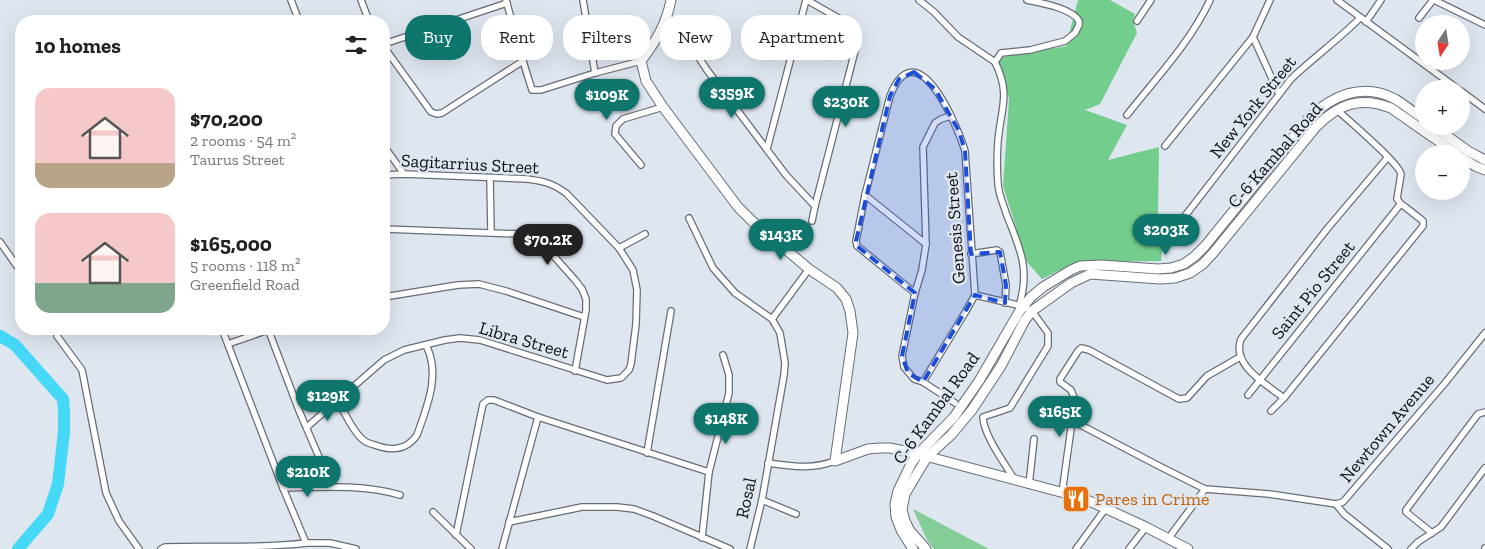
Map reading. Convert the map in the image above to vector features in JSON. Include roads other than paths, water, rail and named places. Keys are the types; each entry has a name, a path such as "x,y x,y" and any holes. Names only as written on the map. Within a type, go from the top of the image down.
{"main road":[{"path":"668,15 671,0"},
{"path":"660,33 641,61 646,81 664,107 738,207 809,269 837,288 846,300 850,311 852,333 835,461 862,451 880,448 890,448 923,456 1083,498 1188,549"},
{"name":"C-6 Kambal Road","path":"926,549 907,526 903,516 902,504 905,494 923,456 980,381 1021,306 1043,287 1080,266 1101,265 1158,269 1184,264 1205,246 1308,119 1323,105 1338,96 1357,92 1377,93 1396,100 1415,113"},
{"name":"C-6 Kambal Road","path":"913,549 898,524 895,504 898,491 911,464 951,435 972,410 1001,366 1025,320 1032,311 1071,283 1090,274 1160,279 1175,278 1190,273 1203,264 1316,127 1336,109 1348,104 1375,103 1391,108 1444,145"},
{"path":"1446,135 1468,151 1485,160"},
{"path":"1470,162 1485,170"},
{"path":"1256,184 1265,190"}],"street":[{"path":"291,0 296,15"},
{"path":"361,0 367,15"},
{"path":"583,0 595,73"},
{"path":"767,149 806,0 854,27 857,33 857,43 812,221"},
{"path":"918,0 934,12 958,37 995,62 1000,73 1004,100 998,141 998,185 1022,255 1024,282 1021,306"},
{"path":"995,62 1001,53 1030,50 1065,41 1078,29 1079,21 1074,14 1066,10 1027,0"},
{"path":"1137,21 1151,0"},
{"path":"1126,115 1195,28 1210,0"},
{"path":"1165,146 1253,37 1270,0"},
{"path":"1337,0 1446,80"},
{"path":"1366,22 1381,0"},
{"path":"1422,15 1434,0 1485,25"},
{"path":"390,44 506,1 532,90 541,90 641,61"},
{"name":"New York Street","path":"1178,225 1291,79 1311,59 1347,31 1360,18"},
{"path":"1253,37 1279,94"},
{"path":"390,54 431,112 437,114 442,114 522,61"},
{"path":"700,60 786,175 815,206"},
{"name":"Genesis Street","path":"865,195 894,86 899,79 907,74 917,73 929,81 936,89 959,131 965,151 975,295 923,382"},
{"path":"1470,98 1485,109"},
{"path":"642,165 615,134 616,126 623,119 664,107"},
{"path":"1271,411 1284,398 1424,223 1397,199 1400,170 1336,109"},
{"path":"951,116 934,123 923,147 926,244 922,270 902,356 904,367 914,379 923,382 955,402"},
{"path":"390,154 404,174"},
{"path":"1284,398 1248,369 1240,357 1239,345 1241,339 1327,229 1388,157"},
{"name":"Sagitarrius Street","path":"390,175 527,179 555,185 566,193 619,248"},
{"path":"490,178 491,232"},
{"path":"915,294 857,246 856,241 865,195 926,244"},
{"name":"Saint Pio Street","path":"1248,395 1399,206 1402,205"},
{"path":"690,218 714,268 735,293 772,319 809,269"},
{"path":"390,229 491,232 533,236 544,245 582,289 586,300 575,371"},
{"path":"619,248 644,234"},
{"path":"0,242 15,263"},
{"name":"Libra Street","path":"307,427 384,360 404,350 445,340 460,338 480,340 607,380 621,378 629,370 636,324 637,290 633,270 619,248"},
{"path":"971,254 997,250 1000,252 1006,285 1005,303"},
{"path":"390,296 458,285 479,284 584,317"},
{"path":"975,295 1021,306 1032,311 1048,333 1048,346 1010,408 983,417 984,425 995,447 1015,481"},
{"path":"647,453 671,310"},
{"name":"Rosal","path":"750,549 762,500 785,362 780,334 772,319"},
{"name":"Newtown Avenue","path":"1205,489 1269,494 1336,504 1343,502 1445,383 1485,333"},
{"path":"57,335 82,370 106,493 119,521 139,549"},
{"path":"224,335 283,488 306,542"},
{"path":"228,344 253,335"},
{"path":"271,335 300,414 332,487"},
{"path":"338,401 362,439 381,448 394,449 404,447 412,442 417,435 432,388 433,373 430,353 426,345"},
{"path":"1062,493 1075,400 1072,390 1060,382 1060,379 1081,348 1089,350 1179,399 1187,398 1207,376 1240,357"},
{"path":"702,538 709,472 729,393 729,375 723,355"},
{"path":"456,535 483,404 488,400 494,400 538,417 709,472"},
{"path":"1432,533 1406,510 1478,414 1485,412"},
{"path":"502,549 538,417"},
{"path":"1073,421 1205,489 1168,538"},
{"path":"1029,485 1034,439"},
{"path":"768,463 816,467 835,461"},
{"path":"1411,549 1418,542 1441,527 1485,468"},
{"path":"283,488 332,487 386,491 400,495"},
{"path":"762,500 796,514"},
{"path":"1336,504 1344,514 1388,549"},
{"path":"509,522 582,507 617,507 653,516 730,549"},
{"path":"1076,549 1106,508"},
{"path":"433,512 471,549"},
{"path":"1129,549 1146,527"},
{"path":"161,549 165,547 193,546 271,547 306,542 330,543 356,549"}],"waterway":[{"path":"0,336 15,345 63,399 64,432 58,484 48,514 18,549"}],"place":[{"name":"Pares in Crime","path":"1076,499"}]}
